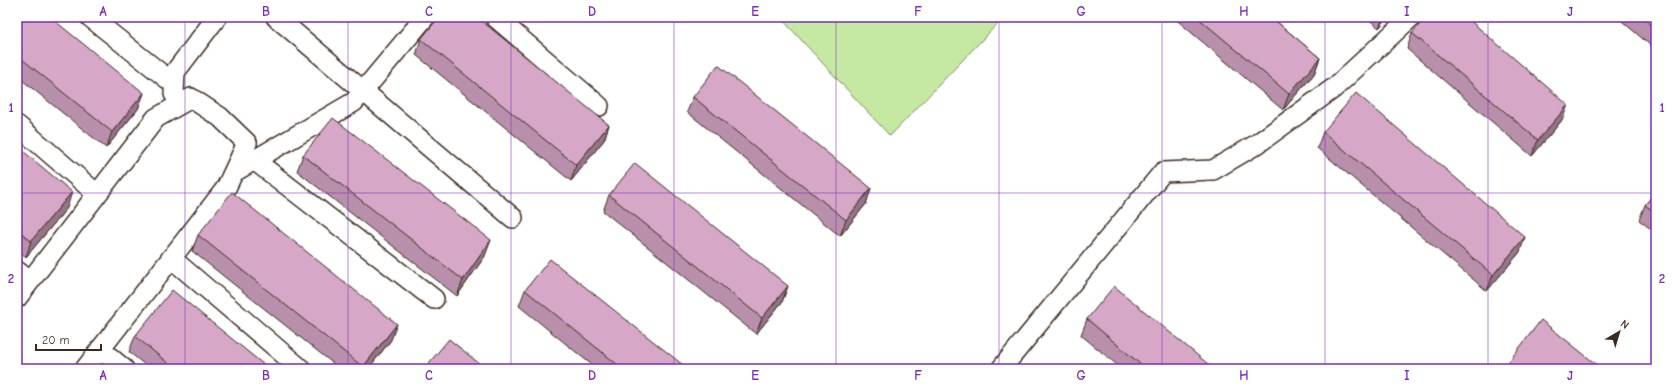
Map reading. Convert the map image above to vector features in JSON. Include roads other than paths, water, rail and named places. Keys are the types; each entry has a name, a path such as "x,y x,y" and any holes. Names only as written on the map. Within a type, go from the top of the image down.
{"street":[{"path":"90,17 174,84"},
{"path":"174,108 174,72 217,17"},
{"path":"276,17 513,218"},
{"path":"234,172 354,102 425,17"},
{"path":"495,17 599,106"},
{"path":"1001,369 1163,172 1213,170 1257,144 1334,88 1412,17"},
{"path":"17,298 24,276 97,194 156,118 192,98 220,117 247,143 226,188 85,369"},
{"path":"17,125 97,194"},
{"path":"254,160 434,299"},
{"path":"171,258 301,369"},
{"path":"100,349 124,369"}]}
